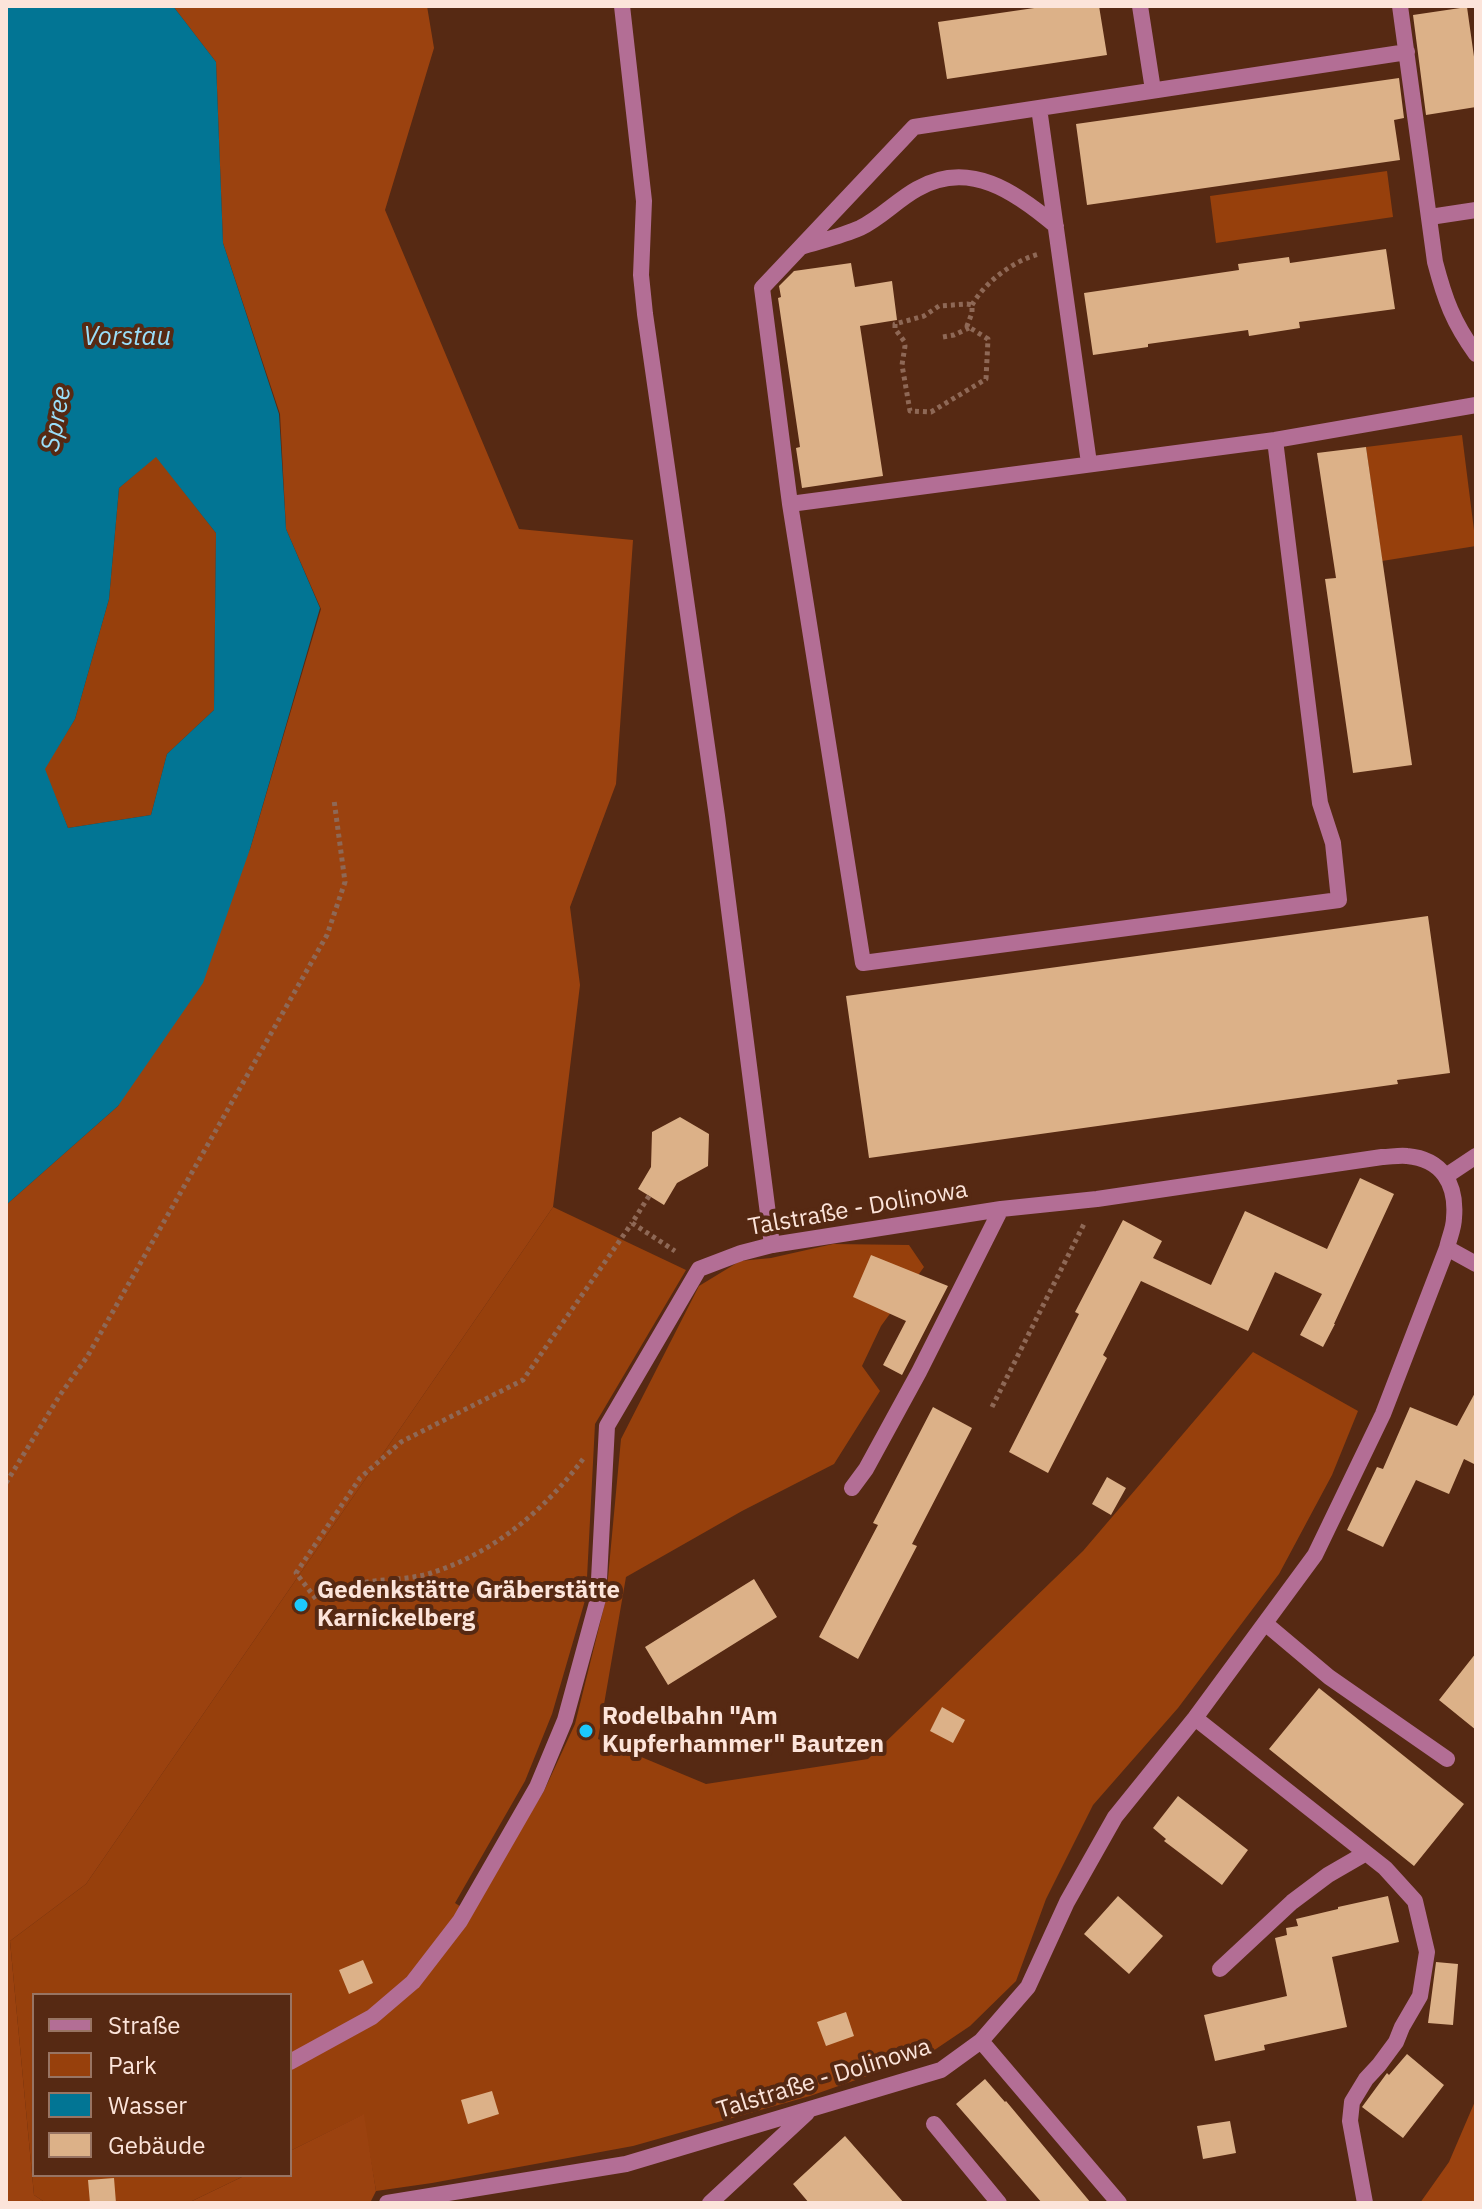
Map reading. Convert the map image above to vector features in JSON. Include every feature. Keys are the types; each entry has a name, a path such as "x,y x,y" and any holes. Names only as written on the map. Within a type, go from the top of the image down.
{"street":[{"path":"622,6 644,201 641,275 645,314 717,816 772,1245"},
{"path":"1140,6 1153,90"},
{"path":"1400,6 1435,262 1457,328 1476,354"},
{"path":"1275,440 1320,803 1333,843 1339,900 863,963 790,504 762,288 914,127 1407,52"},
{"path":"1039,108 1089,463"},
{"path":"800,248 861,227 918,188 939,180 961,177 980,180 1015,193 1056,226"},
{"path":"1430,217 1476,210"},
{"path":"790,504 1275,440 1476,405"},
{"name":"Talstraße - Dolinowa","path":"292,2061 372,2017 413,1982 460,1921 537,1787 565,1720 598,1599 607,1426 699,1269 772,1245 1001,1209 1097,1199 1382,1157 1407,1156 1439,1166 1446,1176 1454,1204 1454,1220 1447,1248 1383,1414 1315,1555 1195,1718 1115,1817 1067,1902 1028,1987 981,2041 941,2070 626,2164 387,2203"},
{"path":"1446,1176 1476,1156"},
{"name":"Talstraße - Dolinowa","path":"852,1488 866,1469 919,1372 1001,1209"},
{"path":"1447,1248 1476,1264"},
{"path":"1266,1624 1329,1677 1447,1759"},
{"path":"1195,1718 1385,1868 1415,1901 1427,1952 1420,1996 1396,2042 1352,2102 1350,2121 1365,2203"},
{"path":"1220,1969 1292,1902 1328,1875 1366,1853"},
{"path":"981,2041 1119,2203"},
{"path":"710,2203 812,2110"},
{"path":"934,2124 999,2203"}],"path":[{"path":"969,328 972,305 981,291 1010,267 1059,249"},
{"path":"969,328 988,339 986,379 931,412 910,411 902,365 905,346 895,324 924,316 939,306 972,305"},
{"path":"943,337 969,328"},
{"path":"6,1483 87,1357 327,935 345,882 334,800"},
{"path":"607,1426 568,1480 530,1518 466,1558 430,1573 358,1584 316,1599 296,1573 360,1478 401,1442 523,1380 649,1196"},
{"path":"992,1407 1097,1199"},
{"path":"632,1223 675,1251"}],"green space":[{"path":"1387,171 1393,217 1216,243 1210,196"},
{"path":"1462,435 1476,546 1382,561 1366,447"},
{"path":"156,456 216,533 214,710 167,754 151,815 68,828 44,769 75,719 109,599 119,488"},
{"path":"553,1207 686,1270 595,1424 586,1597 552,1714 525,1781 455,1903 469,1912 544,1791 575,1724 606,1599 621,1439 699,1286 740,1261 771,1258 833,1244 909,1245 924,1267 881,1326 862,1366 880,1391 834,1464 742,1511 626,1577 598,1739 706,1784 868,1759 1083,1551 1253,1352 1358,1411 1332,1475 1279,1574 1178,1708 1093,1805 1046,1899 1016,1981 970,2026 927,2055 810,2096 633,2146 376,2191 363,2115 292,2150 292,1993 32,1993 32,2174 10,1941 86,1884"},
{"path":"32,2177 242,2177 188,2203 46,2203 34,2195"}],"shaded area":[{"path":"173,6 427,6 434,48 385,210 519,529 633,540 616,784 570,907 580,985 553,1207 86,1884 10,1941 34,2195 46,2203 6,2203 6,1205 118,1106 250,849 321,609 286,529 280,414 223,243 216,62"},
{"path":"1476,2099 1476,2203 1420,2203 1449,2162"},
{"path":"364,2114 376,2191 370,2203 188,2203 242,2177 292,2177 292,2150"}],"water":[{"name":"Vorstau","path":"6,6 173,6 216,62 223,243 279,414 286,529 320,608 250,849 203,983 118,1106 6,1205","holes":["156,457 216,533 214,710 167,754 151,815 68,828 45,769 75,719 109,599 119,488"]}],"building":[{"path":"1048,6 1099,6 1107,55 947,79 938,22"},
{"path":"1467,7 1476,71 1476,107 1426,115 1413,15"},
{"path":"1399,78 1404,118 1394,120 1400,160 1087,205 1076,124"},
{"path":"1386,249 1395,309 1299,322 1300,328 1249,336 1248,330 1093,355 1084,293 1239,270 1238,264 1289,257 1290,263"},
{"path":"851,263 855,287 892,281 897,320 860,326 883,476 802,488 796,448 800,447 778,298 781,297 779,286 794,271"},
{"path":"1366,447 1412,765 1353,773 1325,579 1336,578 1317,453"},
{"path":"1428,916 1450,1073 1397,1080 1398,1084 869,1158 846,996"},
{"path":"680,1117 709,1134 708,1166 677,1183 664,1205 638,1189 651,1167 652,1132"},
{"path":"1360,1178 1394,1194 1323,1347 1300,1335 1322,1294 1275,1272 1248,1331 1141,1281 1103,1355 1107,1358 1048,1473 1009,1452 1079,1314 1075,1312 1123,1220 1162,1241 1153,1258 1211,1285 1245,1211 1327,1249"},
{"path":"871,1255 948,1286 902,1375 883,1365 906,1321 853,1297"},
{"path":"1476,1391 1476,1465 1464,1459 1449,1494 1416,1480 1383,1547 1347,1530 1377,1467 1383,1469 1410,1407 1457,1426"},
{"path":"933,1407 972,1428 912,1544 917,1546 858,1659 819,1637 878,1525 873,1523"},
{"path":"1107,1477 1126,1488 1111,1515 1092,1504"},
{"path":"754,1579 777,1617 668,1685 645,1647"},
{"path":"1476,1653 1476,1730 1439,1700"},
{"path":"1319,1688 1464,1804 1414,1866 1269,1749"},
{"path":"942,1707 965,1720 953,1743 930,1731"},
{"path":"1178,1796 1248,1850 1222,1885 1164,1841 1166,1839 1153,1828"},
{"path":"1118,1896 1163,1936 1129,1974 1084,1934"},
{"path":"1388,1896 1399,1942 1332,1957 1347,2027 1264,2045 1265,2050 1215,2061 1204,2015 1287,1996 1275,1938 1287,1935 1286,1928 1298,1926 1296,1919"},
{"path":"363,1960 373,1983 349,1994 339,1970"},
{"path":"1436,1962 1458,1964 1453,2025 1428,2023"},
{"path":"846,2012 854,2036 826,2046 817,2022"},
{"path":"1407,2054 1444,2085 1403,2138 1362,2107 1387,2073 1389,2075"},
{"path":"985,2079 1091,2203 1042,2203 956,2104"},
{"path":"492,2091 499,2114 468,2124 461,2100"},
{"path":"1230,2121 1236,2153 1203,2159 1197,2126"},
{"path":"845,2136 904,2203 809,2203 793,2184"},
{"path":"114,2178 116,2203 90,2203 88,2180"}],"place":[{"name":"Gedenkstätte Gräberstätte Karnickelberg","path":"301,1605"},
{"name":"Rodelbahn \"Am Kupferhammer\" Bautzen","path":"586,1731"}],"water label":[{"name":"Spree","path":"57,419"}]}
